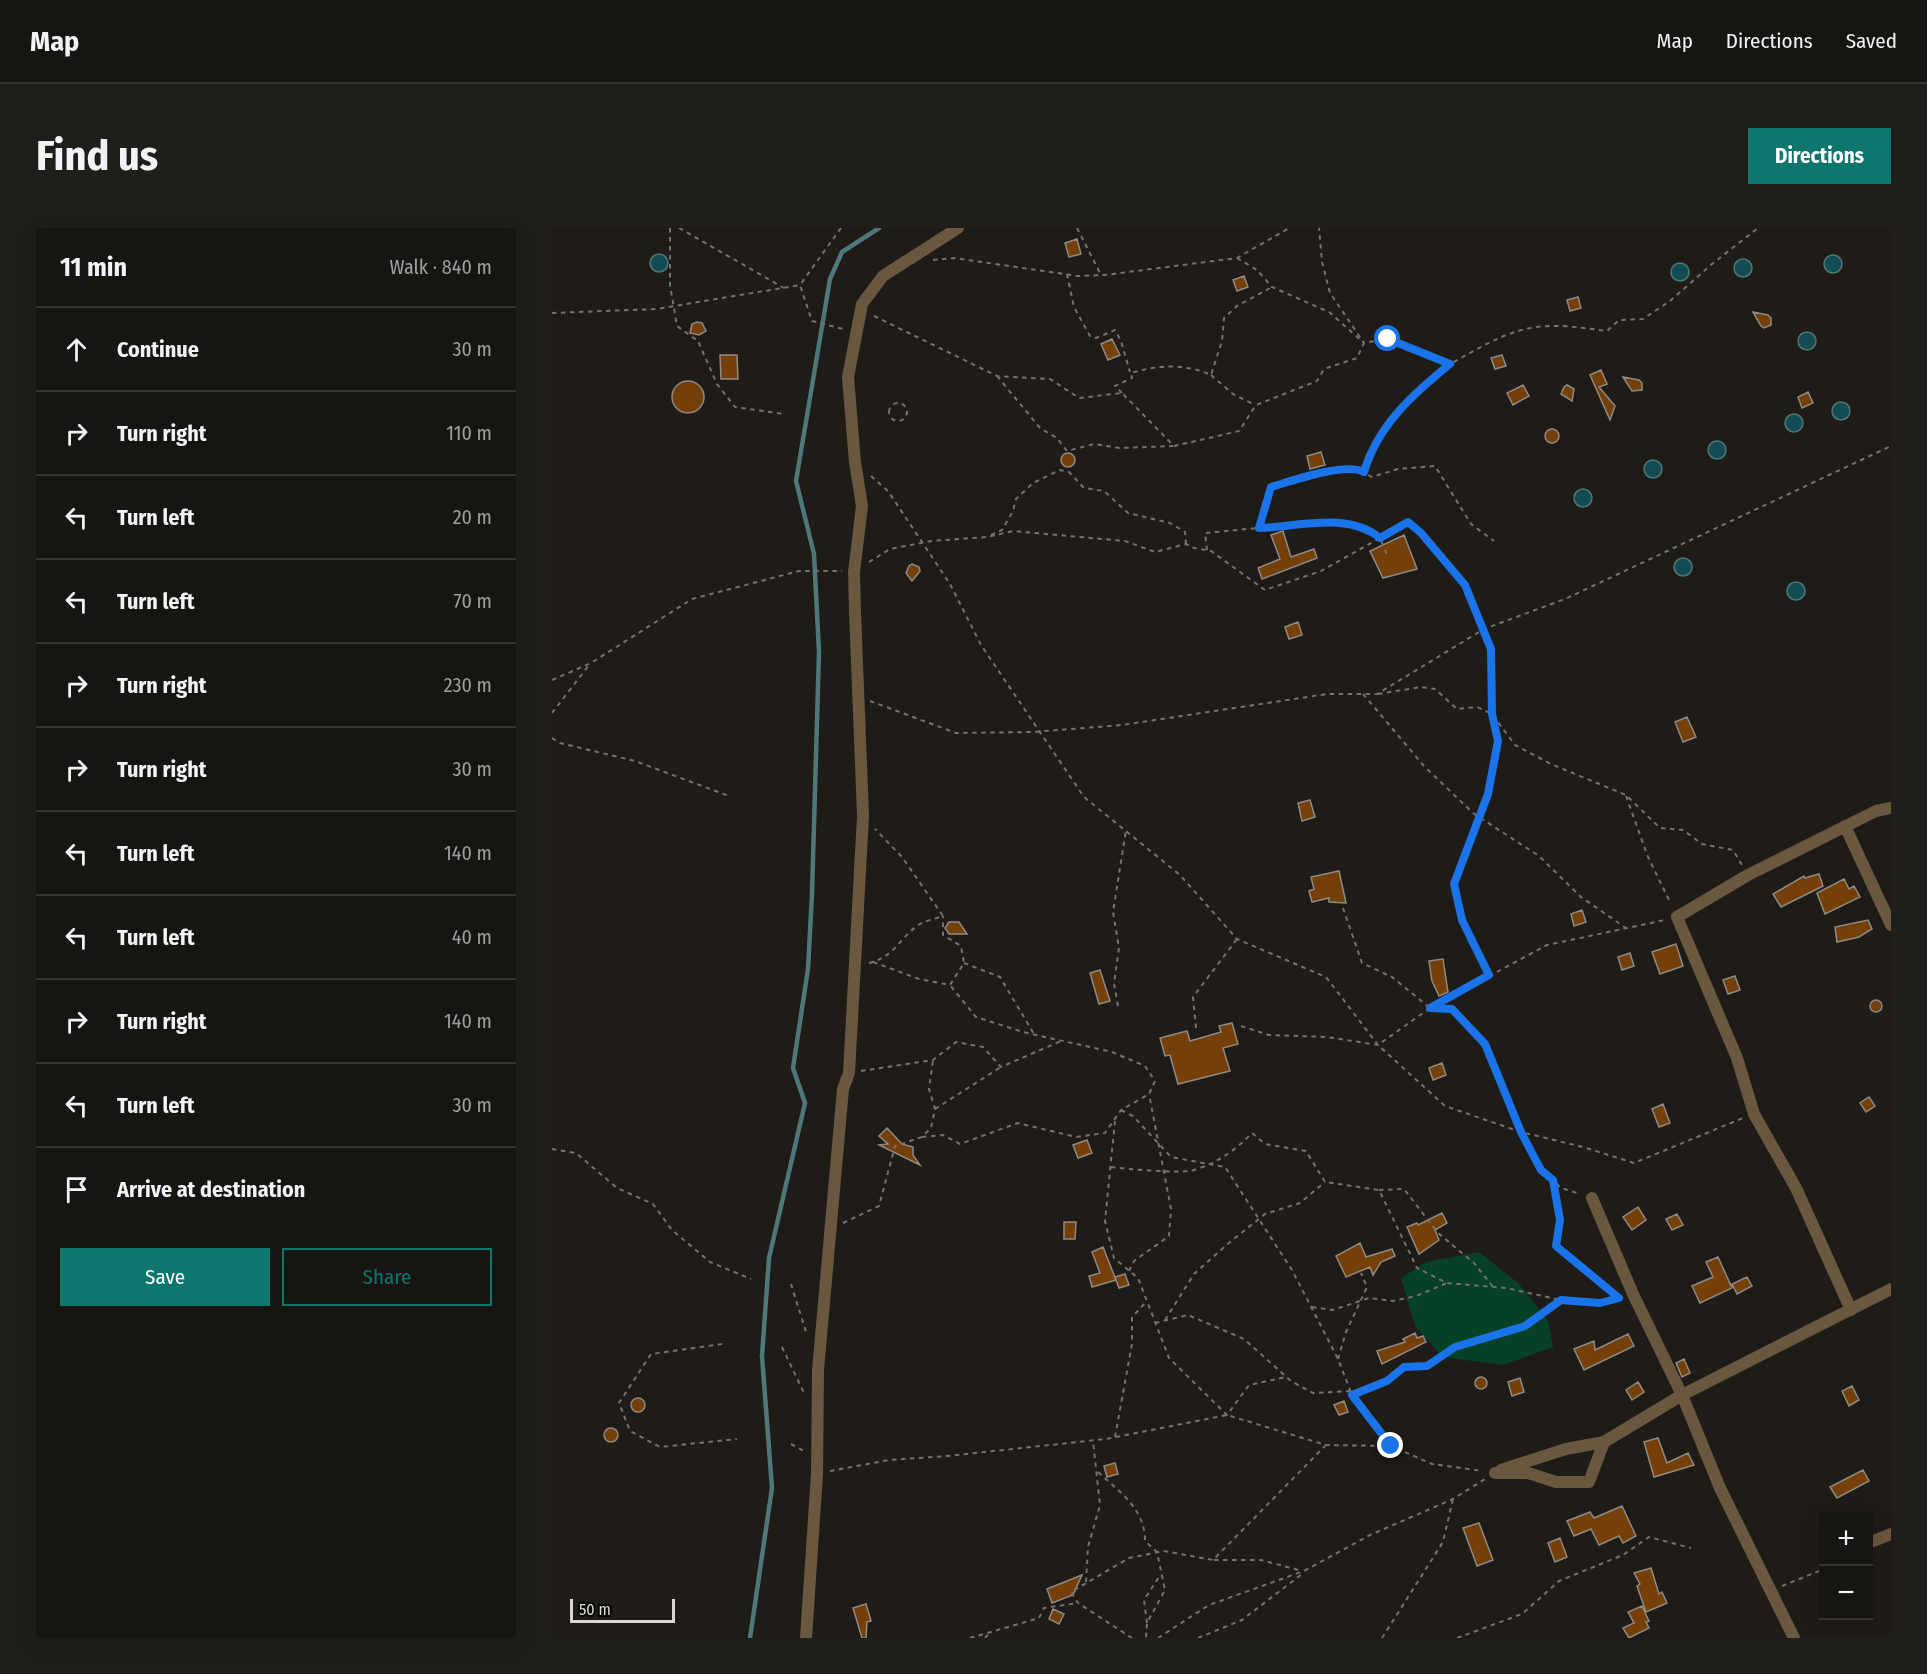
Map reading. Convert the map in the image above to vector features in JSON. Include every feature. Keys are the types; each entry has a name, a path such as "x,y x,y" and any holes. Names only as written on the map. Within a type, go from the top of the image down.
{"street":[{"path":"807,1638 817,1474 818,1370 843,1089 849,1073 863,816 856,696 854,572 862,506 855,462 848,377 861,310 883,276 958,228"},
{"path":"1851,1310 1796,1188 1754,1114 1737,1058 1677,917 1748,875 1876,811 1891,808"},
{"path":"1845,826 1891,926"},
{"path":"1592,1198 1633,1294 1682,1395 1720,1488 1794,1638"},
{"path":"1495,1473 1536,1457 1604,1442 1682,1395 1891,1289"},
{"path":"1495,1473 1528,1473 1556,1482 1589,1482 1604,1442"},
{"path":"1873,1541 1891,1534"}],"path":[{"path":"670,228 670,285 677,326 698,341 717,384 735,407 784,414"},
{"path":"680,228 784,288"},
{"path":"552,313 657,309 800,285 841,228"},
{"path":"1077,228 1101,275"},
{"path":"932,260 954,258 1067,274 1101,275 1237,258 1289,228"},
{"path":"1319,228 1322,262 1330,293 1364,343"},
{"path":"1364,472 1368,458 1386,427 1410,396 1450,364 1504,336 1532,327 1572,327 1607,331 1619,320 1643,319 1670,301 1758,228"},
{"path":"1237,258 1257,270 1272,287 1329,312 1364,343"},
{"path":"1067,274 1074,307 1090,336 1096,338 1115,330 1121,341 1132,378 1114,386 1174,446"},
{"path":"800,285 812,321 835,326"},
{"path":"1211,375 1222,341 1224,318 1237,306 1272,287"},
{"path":"861,310 997,376 1050,379 1079,398 1122,393"},
{"path":"1364,343 1388,339 1450,364"},
{"path":"997,376 1040,428 1057,438 1067,451 1094,444 1120,448 1174,446 1239,431 1256,405 1317,381 1324,369 1357,358 1364,343"},
{"path":"1131,373 1153,366 1192,367 1211,375 1233,394 1256,405"},
{"path":"900,403 906,407 907,414 904,420 898,422 891,419 889,410 893,404 900,403"},
{"path":"1377,694 1484,629 1565,599 1891,446"},
{"path":"855,462 888,490 950,584 981,645 1084,797 1180,875 1237,939 1326,977 1378,1045 1445,1106 1521,1132 1583,1147 1634,1163 1754,1114"},
{"path":"1259,528 1271,487 1331,471 1359,470 1372,477 1398,469 1435,466 1471,524 1494,541"},
{"path":"987,537 1002,530 1016,499 1033,483 1060,470 1069,472 1084,488 1104,491 1128,513 1170,523 1185,532 1186,544"},
{"path":"1207,550 1205,533 1321,522 1366,527 1380,538 1387,555"},
{"path":"552,680 591,663 692,599 799,571 854,572 890,549 921,543 987,537 1013,531 1125,541 1155,552 1186,544 1207,550 1265,590 1321,571 1408,522 1421,533 1465,585 1491,649 1492,714 1498,741 1488,794 1454,884 1462,920 1489,975"},
{"path":"552,713 591,663"},
{"path":"856,696 956,733 1040,732 1122,725 1327,694 1377,694 1420,687 1434,689 1457,709 1477,707 1492,714 1515,745 1551,764 1626,795 1660,828 1683,830 1702,844 1733,850 1748,875"},
{"path":"1363,694 1424,766 1479,817 1539,856 1581,897 1626,928"},
{"path":"552,738 560,743 635,761 729,796"},
{"path":"1241,1026 1269,1035 1327,1037 1378,1045 1430,1008 1547,945 1677,917 1648,857 1626,795"},
{"path":"863,816 902,857 943,916 943,935 961,946 964,963 950,985"},
{"path":"1118,1006 1114,983 1119,948 1113,912 1126,831"},
{"path":"1343,908 1362,963 1392,977 1430,1008 1452,1009 1485,1044 1521,1132 1541,1170 1562,1188 1592,1198"},
{"path":"855,966 873,962 900,945 917,925 943,916"},
{"path":"1196,1028 1193,997 1237,939"},
{"path":"873,962 919,979 950,985 976,1017 1034,1035 1112,1052 1146,1066 1155,1081 1149,1094 1161,1169 1171,1209 1168,1236 1134,1261 1129,1271"},
{"path":"964,963 1000,977 1034,1035"},
{"path":"935,1108 1001,1067 1062,1041"},
{"path":"849,1073 933,1060 956,1042 983,1047 1001,1067"},
{"path":"922,1137 931,1128 935,1108 929,1089 933,1060"},
{"path":"832,1228 879,1206 895,1146 922,1137 943,1135 960,1144 1018,1123 1076,1137 1105,1133 1121,1110 1149,1094"},
{"path":"1121,1110 1133,1116 1172,1157 1225,1167 1292,1270 1338,1359 1352,1393 1391,1446"},
{"path":"1115,1118 1106,1221 1114,1258 1138,1278 1169,1358 1227,1415 1326,1445 1391,1446 1432,1464 1495,1473"},
{"path":"1111,1167 1141,1171 1161,1169 1192,1171 1234,1152 1252,1133 1265,1144 1306,1152 1325,1182"},
{"path":"552,1149 576,1153 617,1188 653,1204 672,1230 710,1262 751,1279"},
{"path":"1553,1180 1560,1220 1556,1246 1619,1298"},
{"path":"1165,1320 1194,1274 1265,1214 1300,1203 1325,1182 1379,1190 1404,1189 1438,1233 1474,1263 1493,1287"},
{"path":"1379,1190 1418,1268 1447,1283 1493,1287 1561,1300 1600,1303 1633,1294"},
{"path":"1338,1359 1359,1302 1367,1287 1361,1273"},
{"path":"1312,1307 1333,1310 1369,1298 1393,1301 1416,1296 1447,1283"},
{"path":"791,1284 808,1338"},
{"path":"1155,1323 1188,1315 1244,1339 1286,1377 1312,1394 1352,1393 1387,1381 1404,1367 1427,1366 1455,1347 1525,1326 1561,1300"},
{"path":"1115,1437 1132,1344 1132,1317 1147,1301"},
{"path":"722,1344 651,1354 619,1403 630,1431 660,1447 737,1439"},
{"path":"782,1347 807,1400"},
{"path":"817,1474 889,1460 1093,1441 1227,1415 1249,1385 1286,1377"},
{"path":"1086,1583 1088,1547 1100,1505 1093,1441"},
{"path":"1213,1560 1326,1445"},
{"path":"1098,1472 1133,1504 1145,1528 1145,1541 1157,1552 1165,1590 1147,1623"},
{"path":"1158,1638 1209,1605 1304,1571 1370,1535 1453,1499 1495,1473"},
{"path":"1382,1638 1443,1542 1453,1499"},
{"path":"1457,1638 1522,1614 1559,1581 1623,1555 1649,1537 1691,1548"},
{"path":"1132,1638 1078,1603 1071,1592 1129,1558 1164,1551 1213,1560 1261,1560 1304,1571"},
{"path":"1198,1638 1242,1620 1304,1571"},
{"path":"1772,1591 1819,1571"},
{"path":"1146,1638 1144,1600 1162,1573"},
{"path":"970,1638 1039,1618 1044,1608 1078,1603"},
{"path":"985,1638 990,1632"}],"green space":[{"path":"1479,1252 1518,1283 1548,1320 1553,1347 1503,1365 1443,1357 1415,1326 1401,1278 1426,1262"}],"water":[{"path":"659,254 665,257 668,263 665,269 659,272 653,269 650,263 653,257"},
{"path":"1833,255 1839,258 1842,264 1839,270 1833,273 1827,270 1824,264 1827,258"},
{"path":"1743,259 1749,262 1752,268 1749,274 1743,277 1737,274 1734,268 1737,262"},
{"path":"1680,263 1686,266 1689,272 1686,278 1680,281 1674,278 1671,272 1674,266"},
{"path":"1807,332 1813,335 1816,341 1813,347 1807,350 1801,347 1798,341 1801,335"},
{"path":"1841,402 1847,405 1850,411 1847,417 1841,420 1835,417 1832,411 1835,405"},
{"path":"1794,414 1800,417 1803,423 1800,429 1794,432 1788,429 1785,423 1788,417"},
{"path":"1717,441 1723,444 1726,450 1723,456 1717,459 1711,456 1708,450 1711,444"},
{"path":"1653,460 1659,463 1662,469 1659,475 1653,478 1647,475 1644,469 1647,463"},
{"path":"1583,489 1589,492 1592,498 1589,504 1583,507 1577,504 1574,498 1577,492"},
{"path":"1683,558 1689,561 1692,567 1689,573 1683,576 1677,573 1674,567 1677,561"},
{"path":"1796,582 1802,585 1805,591 1802,597 1796,600 1790,597 1787,591 1790,585"}],"building":[{"path":"1077,239 1081,254 1069,257 1065,243"},
{"path":"1244,276 1248,287 1237,291 1233,280"},
{"path":"1578,297 1581,308 1570,311 1567,300"},
{"path":"1753,312 1768,315 1771,318 1771,325 1764,328 1761,326"},
{"path":"702,323 706,331 699,335 690,333 692,324"},
{"path":"1112,339 1120,355 1108,360 1101,344"},
{"path":"720,355 737,355 738,379 721,379"},
{"path":"1502,355 1506,366 1495,369 1491,358"},
{"path":"1601,370 1607,384 1599,387 1615,406 1610,420 1590,375"},
{"path":"1623,377 1639,380 1642,383 1642,390 1632,391"},
{"path":"688,381 699,386 704,397 699,408 688,413 677,408 672,397 677,386"},
{"path":"1523,385 1529,396 1513,405 1507,393"},
{"path":"1567,385 1574,389 1572,401 1561,394"},
{"path":"1808,392 1813,403 1802,408 1798,397"},
{"path":"1552,429 1557,431 1559,436 1557,441 1552,443 1547,441 1545,436 1547,431"},
{"path":"1321,452 1325,465 1310,469 1307,456"},
{"path":"1068,453 1073,455 1075,460 1073,465 1068,467 1063,465 1061,460 1063,455"},
{"path":"1283,531 1291,557 1314,549 1317,558 1262,579 1258,568 1280,559 1271,535"},
{"path":"1404,535 1417,569 1383,578 1370,551"},
{"path":"912,564 919,567 920,571 912,581 906,573"},
{"path":"1298,622 1302,635 1289,639 1285,627"},
{"path":"1687,717 1696,737 1683,742 1675,722"},
{"path":"1310,800 1315,817 1302,821 1298,803"},
{"path":"1339,871 1346,903 1329,902 1329,898 1312,902 1309,891 1314,889 1311,877"},
{"path":"1819,874 1823,886 1781,907 1773,894 1804,876 1805,878"},
{"path":"1844,879 1849,889 1854,886 1860,897 1825,914 1817,893"},
{"path":"1582,910 1586,922 1574,926 1571,914"},
{"path":"1868,920 1872,929 1859,937 1837,942 1835,927"},
{"path":"949,922 959,922 967,934 949,934 945,928"},
{"path":"1676,944 1683,966 1660,974 1652,952"},
{"path":"1630,953 1634,966 1622,970 1618,957"},
{"path":"1443,959 1448,992 1439,996 1432,981 1429,961"},
{"path":"1100,970 1110,1001 1099,1004 1090,973"},
{"path":"1735,976 1740,990 1728,994 1723,980"},
{"path":"1878,1000 1882,1006 1878,1012 1874,1012 1870,1004"},
{"path":"1232,1023 1238,1044 1223,1048 1230,1071 1178,1084 1170,1055 1165,1056 1160,1038 1187,1031 1190,1041 1221,1032 1219,1026"},
{"path":"1442,1063 1446,1075 1433,1080 1429,1068"},
{"path":"1869,1097 1875,1106 1866,1112 1860,1103"},
{"path":"1663,1104 1670,1123 1659,1127 1652,1109"},
{"path":"887,1128 902,1144 913,1147 913,1155 920,1165 879,1145 888,1144 879,1136"},
{"path":"1087,1140 1092,1153 1078,1158 1073,1145"},
{"path":"1638,1207 1646,1220 1632,1230 1623,1217"},
{"path":"1442,1213 1447,1223 1435,1230 1439,1240 1419,1254 1407,1227 1417,1223 1418,1225"},
{"path":"1677,1214 1683,1225 1672,1230 1666,1219"},
{"path":"1064,1222 1076,1222 1075,1239 1064,1239"},
{"path":"1360,1243 1366,1257 1392,1249 1395,1256 1381,1262 1373,1275 1370,1267 1346,1277 1336,1256"},
{"path":"1103,1247 1116,1280 1092,1287 1089,1276 1100,1273 1092,1252"},
{"path":"1718,1257 1732,1288 1700,1303 1692,1286 1713,1277 1706,1262"},
{"path":"1125,1274 1129,1285 1119,1288 1115,1277"},
{"path":"1747,1277 1752,1286 1737,1294 1732,1284"},
{"path":"1415,1333 1417,1338 1423,1336 1426,1342 1382,1364 1377,1351 1405,1342 1403,1339"},
{"path":"1628,1334 1634,1346 1584,1370 1574,1349 1594,1341 1595,1350"},
{"path":"1684,1359 1690,1373 1682,1377 1676,1363"},
{"path":"1483,1377 1486,1378 1486,1388 1479,1389 1476,1388 1475,1381 1476,1378"},
{"path":"1520,1378 1524,1392 1512,1396 1508,1382"},
{"path":"1638,1382 1644,1392 1632,1400 1626,1390"},
{"path":"1852,1386 1859,1400 1849,1406 1842,1391"},
{"path":"635,1398 641,1398 645,1405 641,1412 635,1412 631,1408 631,1402"},
{"path":"1344,1401 1348,1412 1339,1415 1334,1405"},
{"path":"608,1428 614,1428 618,1435 614,1442 608,1442 604,1438 604,1432"},
{"path":"1658,1438 1667,1463 1688,1453 1694,1465 1654,1477 1644,1442"},
{"path":"1115,1463 1118,1474 1107,1477 1104,1466"},
{"path":"1863,1470 1869,1481 1837,1498 1830,1487"},
{"path":"1622,1506 1636,1536 1623,1543 1619,1536 1599,1545 1591,1529 1574,1536 1567,1521 1590,1512 1594,1518"},
{"path":"1479,1523 1493,1560 1477,1566 1463,1528"},
{"path":"1560,1538 1567,1557 1555,1562 1548,1543"},
{"path":"1651,1568 1659,1594 1662,1592 1667,1603 1646,1612 1637,1586 1640,1584 1634,1573"},
{"path":"1082,1575 1073,1595 1052,1603 1047,1589"},
{"path":"866,1604 871,1621 867,1622 866,1638 862,1638 853,1608"},
{"path":"1642,1606 1649,1621 1646,1622 1649,1628 1629,1638 1623,1628 1634,1623 1628,1612"},
{"path":"1053,1609 1064,1614 1059,1624 1049,1619"}],"waterway":[{"path":"750,1638 772,1488 762,1356 769,1258 805,1103 793,1068 808,969 819,652 814,554 796,481 830,279 842,252 879,228"}],"route":[{"path":"1388,339 1450,364 1410,396 1386,427 1368,458 1364,472 1359,470 1331,471 1271,487 1259,528 1321,522 1366,527 1380,538 1408,522 1421,533 1465,585 1491,649 1492,714 1498,741 1488,794 1454,884 1462,920 1489,975 1430,1008 1452,1009 1485,1044 1521,1132 1541,1170 1553,1180 1560,1220 1556,1246 1619,1298 1600,1303 1561,1300 1525,1326 1455,1347 1427,1366 1404,1367 1387,1381 1352,1395 1391,1446"}]}
